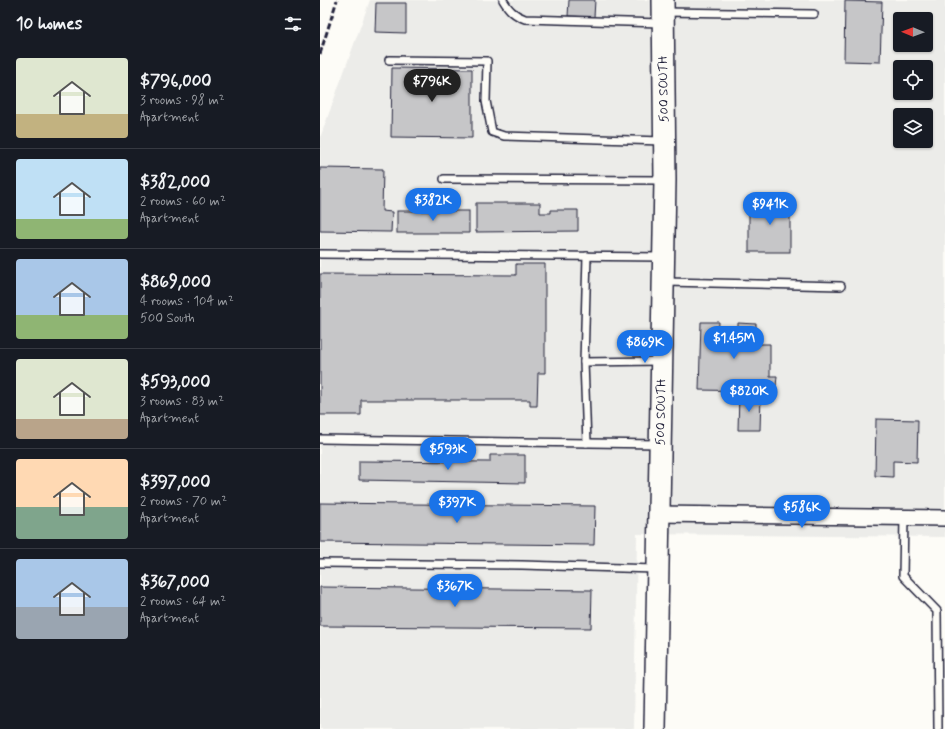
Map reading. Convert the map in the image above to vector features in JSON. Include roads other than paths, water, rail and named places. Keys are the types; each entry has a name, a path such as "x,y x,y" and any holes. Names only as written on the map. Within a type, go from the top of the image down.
{"street":[{"name":"500 SOUTH","path":"655,729 663,282 663,12"},
{"path":"658,514 945,518"}],"lane":[{"path":"503,0 508,9 516,16 525,19 663,12 814,14"},
{"path":"389,60 487,62 486,101 492,132 504,136 664,141"},
{"path":"444,179 664,180"},
{"path":"320,254 663,257"},
{"path":"586,256 584,362 587,443"},
{"path":"663,282 841,286"},
{"path":"584,362 661,361"},
{"path":"320,439 659,444"},
{"path":"904,517 903,576 937,611 938,729"},
{"path":"320,563 522,565 658,569"}],"railway":[{"path":"320,54 337,0"}]}
